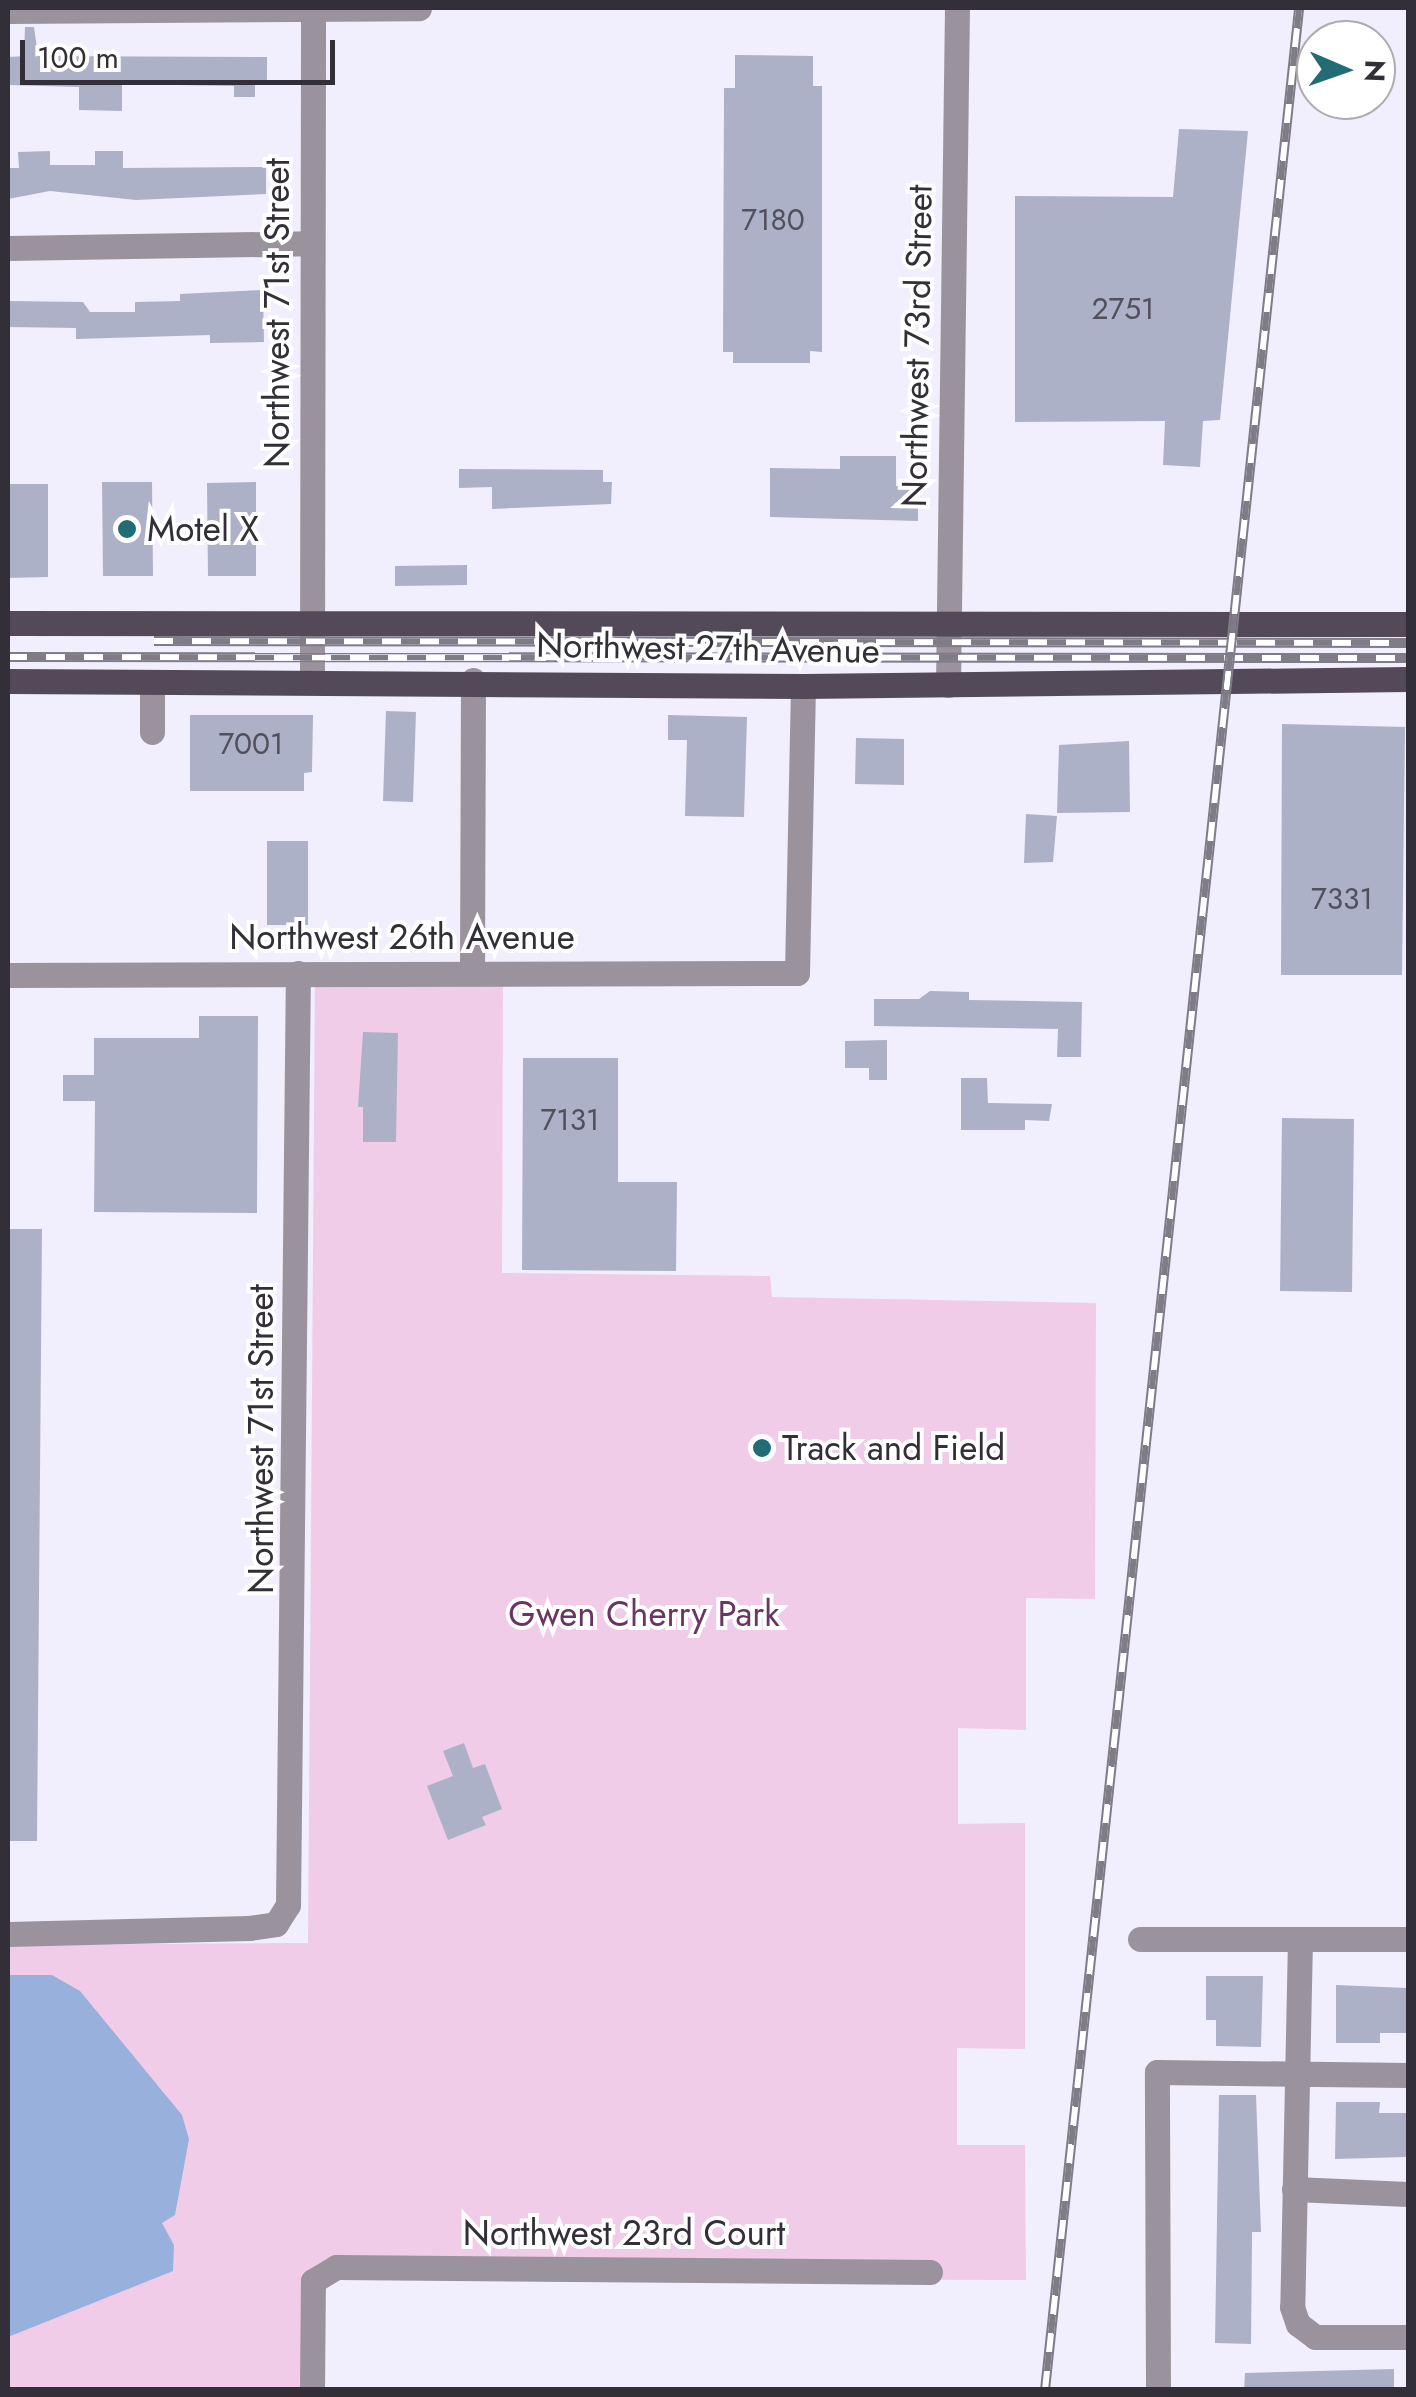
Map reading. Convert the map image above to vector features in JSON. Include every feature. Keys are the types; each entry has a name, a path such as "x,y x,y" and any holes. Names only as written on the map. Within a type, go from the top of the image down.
{"main road":[{"name":"Northwest 27th Avenue","path":"8,623 1408,624"},
{"name":"Northwest 27th Avenue","path":"8,681 473,680 803,686 1408,679"}],"street":[{"name":"Northwest 71st Street","path":"312,679 313,8"},
{"path":"8,11 419,8"},
{"name":"Northwest 73rd Street","path":"948,685 957,8"},
{"path":"8,248 312,243"},
{"path":"472,970 473,680"},
{"path":"152,682 152,732"},
{"name":"Northwest 26th Avenue","path":"8,974 472,970 796,973 803,686"},
{"name":"Northwest 71st Street","path":"8,1934 249,1928 276,1924 288,1905 298,973"},
{"path":"1140,1939 1408,1939"},
{"path":"1300,1939 1292,2307 1298,2324 1315,2337 1408,2337"},
{"path":"1158,2390 1158,2072 1408,2075"},
{"path":"1294,2190 1408,2194"},
{"name":"Northwest 23rd Court","path":"312,2390 314,2281 336,2268 930,2272"}],"green space":[{"name":"Gwen Cherry Park","path":"315,980 503,980 502,1273 770,1276 772,1297 1096,1303 1095,1599 1026,1598 1026,1730 958,1728 958,1824 1025,1823 1025,2049 957,2048 957,2145 1025,2145 1026,2280 309,2278 308,2389 8,2389 8,1945 308,1943"}],"water":[{"path":"8,1975 52,1975 80,1991 182,2115 189,2139 175,2215 162,2223 174,2245 173,2271 8,2337"}],"building":[{"path":"25,27 34,27 38,56 267,57 267,85 255,85 255,97 234,97 234,86 122,84 122,111 79,110 79,87 8,85 8,57 24,56"},
{"path":"735,55 813,56 813,86 822,86 822,352 810,351 810,363 733,363 733,352 723,352 724,88 735,88"},
{"path":"1179,129 1248,131 1220,420 1203,421 1200,467 1163,465 1165,421 1015,422 1015,196 1173,197"},
{"path":"50,151 50,165 95,165 95,151 123,151 123,168 266,167 266,194 136,200 50,191 8,199 8,168 19,168 18,152"},
{"path":"263,290 264,342 210,343 210,335 76,339 76,328 8,327 8,301 83,302 90,312 135,312 135,302 180,301 180,294"},
{"path":"840,456 896,456 896,486 918,487 918,521 770,517 770,468 840,469"},
{"path":"459,469 603,470 603,482 612,482 611,504 492,509 492,487 459,488"},
{"name":"Motel X","path":"102,482 152,482 153,576 103,576"},
{"path":"256,482 256,576 208,576 207,483"},
{"path":"8,484 48,484 48,577 8,578"},
{"path":"467,565 467,585 395,586 395,566"},
{"path":"386,711 416,712 413,802 383,801"},
{"path":"190,715 313,715 312,772 304,773 304,791 190,791"},
{"path":"668,715 747,717 744,817 685,816 687,740 668,740"},
{"path":"1282,724 1405,727 1402,975 1281,975"},
{"path":"856,738 904,739 904,785 855,784"},
{"path":"1129,741 1130,812 1057,813 1059,745"},
{"path":"1026,814 1057,816 1053,862 1024,863"},
{"path":"267,841 308,841 308,925 267,925"},
{"path":"930,991 969,992 969,1000 1082,1002 1081,1057 1057,1057 1058,1029 874,1026 874,999 919,999"},
{"path":"199,1016 258,1016 257,1213 94,1212 95,1101 63,1101 63,1075 94,1075 94,1038 199,1038"},
{"path":"363,1032 398,1033 396,1142 363,1142 363,1107 358,1107"},
{"path":"887,1040 887,1080 869,1080 869,1068 845,1068 845,1041"},
{"path":"523,1058 618,1058 618,1182 677,1182 676,1271 522,1270"},
{"path":"961,1078 987,1078 988,1103 1052,1104 1049,1121 1025,1120 1025,1130 961,1130"},
{"path":"1282,1118 1354,1119 1352,1292 1280,1291"},
{"path":"8,1229 42,1229 37,1841 8,1841"},
{"path":"464,1743 473,1768 485,1764 502,1809 482,1817 486,1825 448,1840 427,1786 453,1776 443,1751"},
{"path":"1206,1976 1263,1976 1261,2047 1216,2046 1216,2020 1206,2020"},
{"path":"1336,1985 1407,1988 1407,2033 1380,2033 1380,2043 1336,2043"},
{"path":"1219,2095 1256,2095 1261,2232 1252,2232 1251,2344 1215,2343"},
{"path":"1336,2102 1380,2102 1379,2113 1406,2113 1406,2157 1335,2159"},
{"path":"1394,2369 1394,2390 1244,2390 1245,2373"}],"railway":[{"path":"1045,2390 1299,8"},
{"path":"154,641 1408,643"},
{"path":"8,657 1408,658"}],"place":[{"name":"Motel X","path":"127,529"},
{"name":"Track and Field","path":"762,1448"}]}
